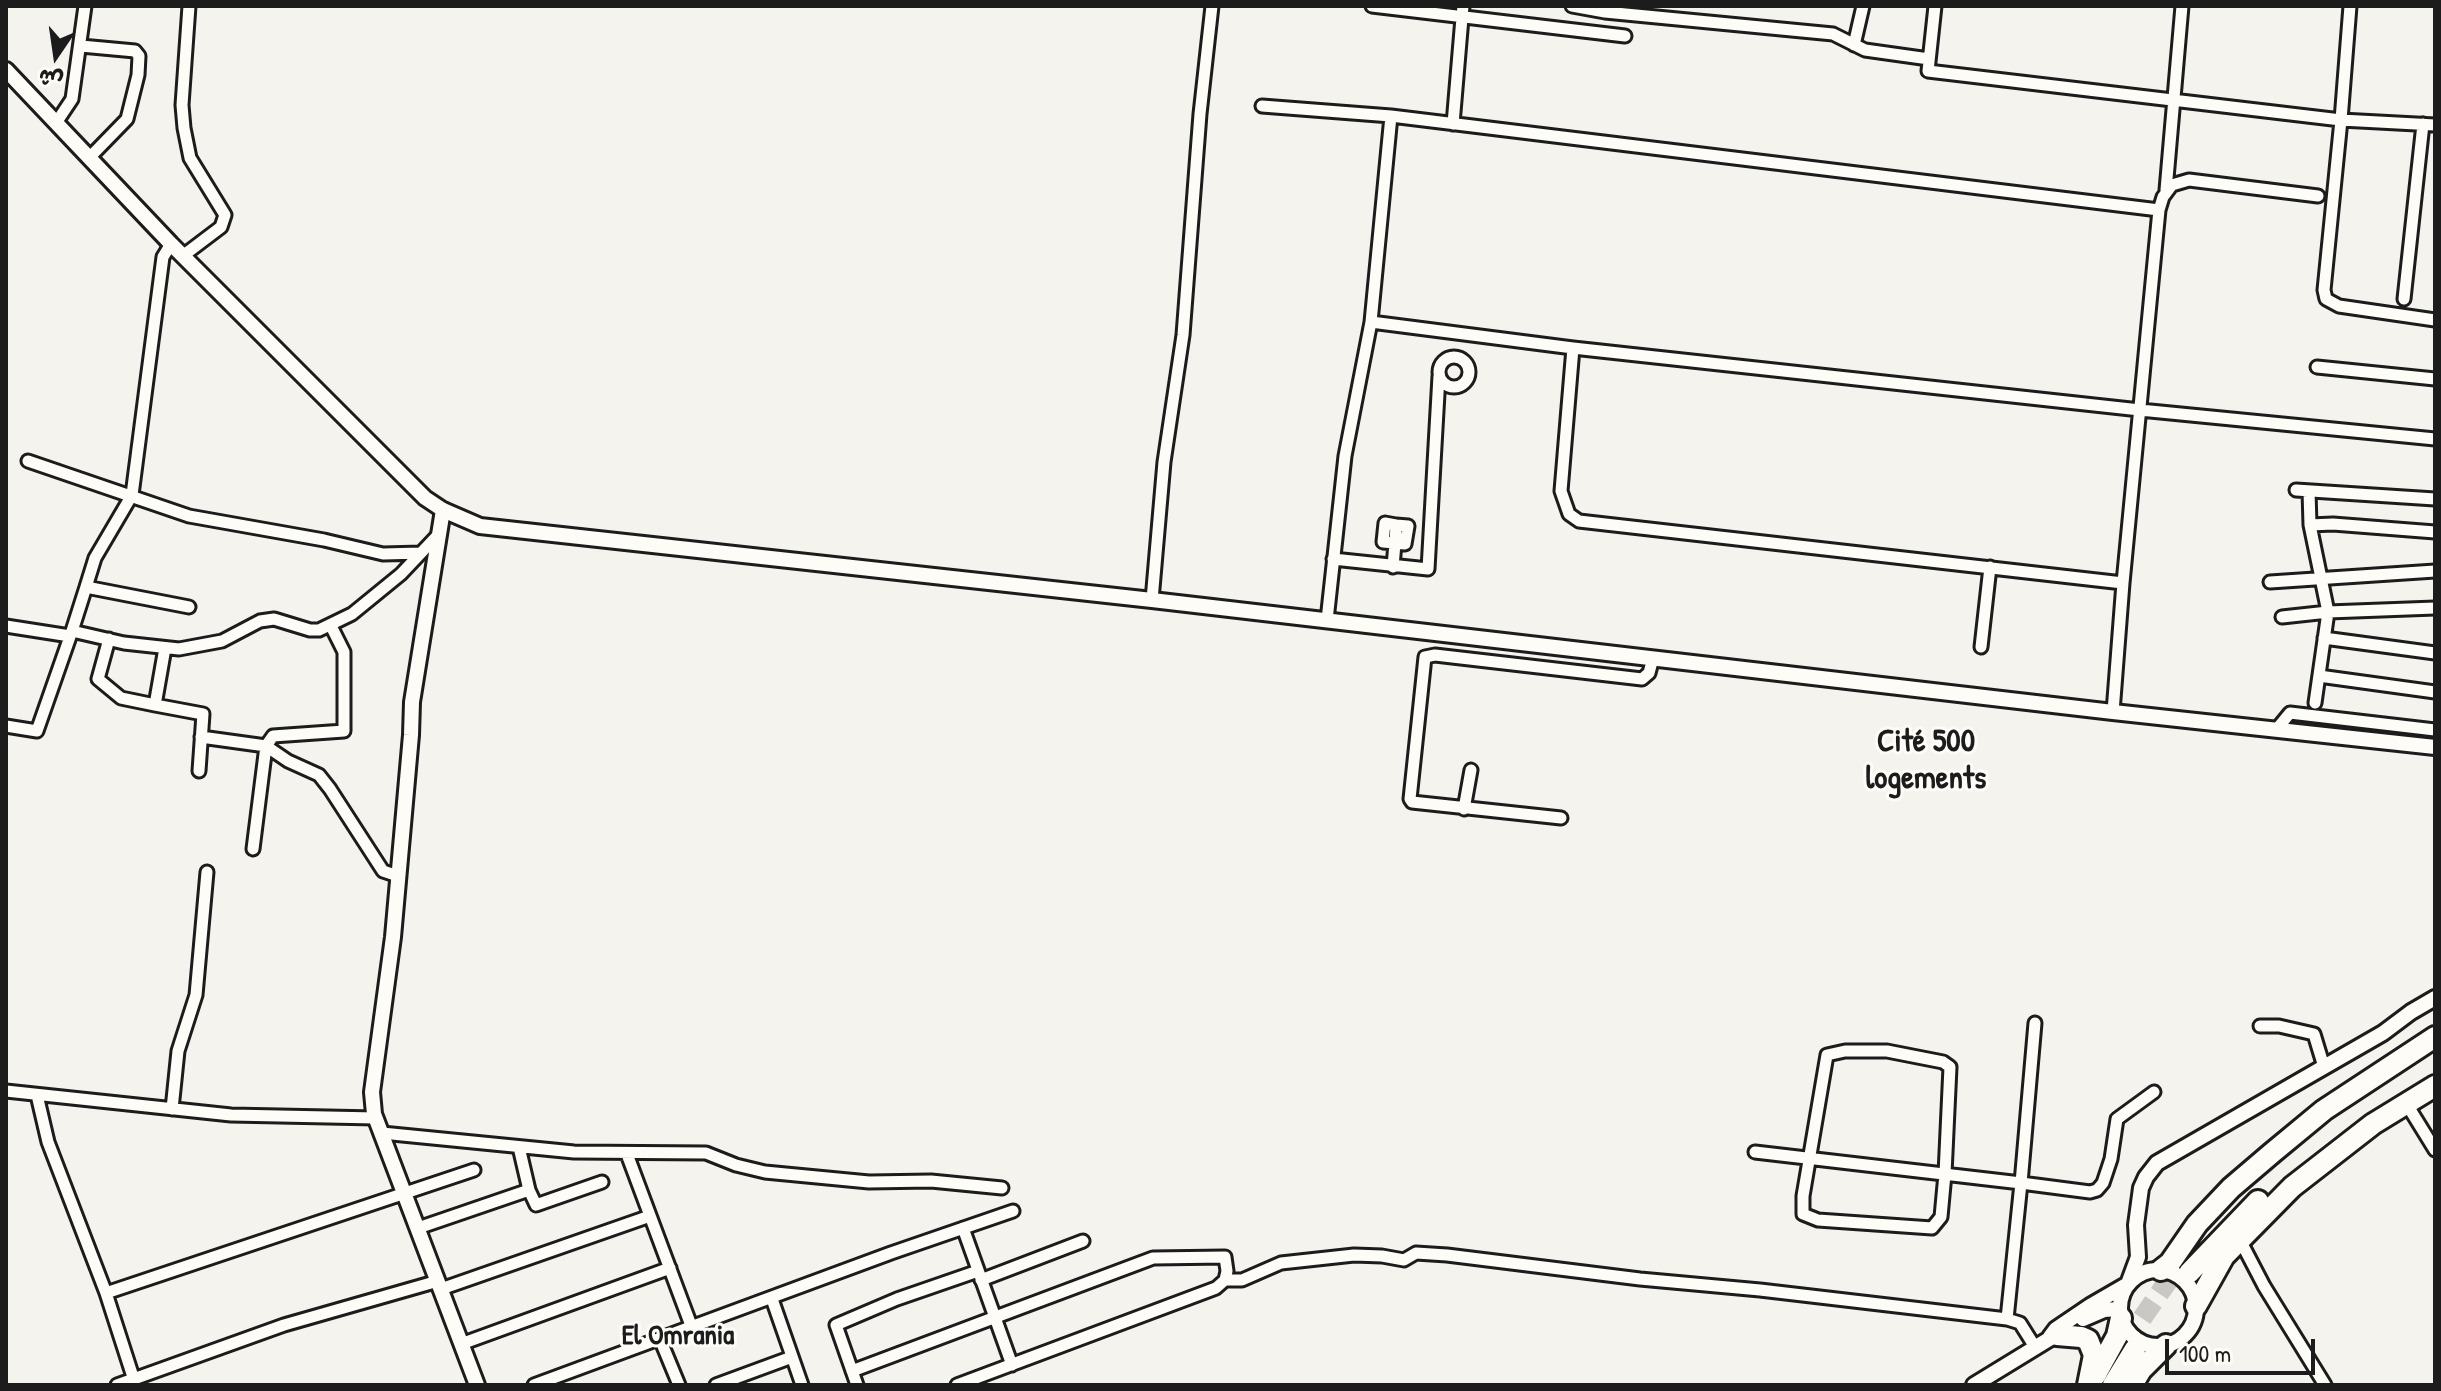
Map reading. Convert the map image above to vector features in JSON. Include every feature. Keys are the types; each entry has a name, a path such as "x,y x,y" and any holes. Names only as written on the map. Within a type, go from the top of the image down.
{"highway":[{"path":"2177,1269 2170,1263 2197,1224 2231,1188 2324,1110 2435,1037"},
{"path":"2177,1269 2216,1220 2259,1174 2353,1104 2435,1053"},
{"path":"2177,1269 2225,1233 2299,1163 2435,1071"},
{"path":"2196,1306 2224,1256 2292,1187 2373,1124 2435,1086"},
{"path":"2089,1385 2117,1336 2120,1314"},
{"path":"2053,1336 2088,1340 2094,1355 2089,1385"},
{"path":"2132,1385 2141,1370 2166,1345"},
{"path":"2098,1385 2130,1346 2113,1385"}],"main road":[{"path":"6,70 171,244 411,485 443,510 480,526 2435,747"},
{"path":"443,510 413,688 393,937 372,1092 376,1118 477,1385"},
{"path":"2177,1269 2170,1272 2185,1281 2195,1297 2192,1327 2176,1342 2166,1345 2138,1341 2125,1327 2120,1314 2120,1300 2138,1257 2137,1206 2146,1177 2157,1163 2324,1067 2435,998"},
{"path":"2137,1206 2152,1263 2177,1269"},
{"path":"2053,1336 2056,1329 2143,1273 2177,1269"},
{"path":"1974,1385 2097,1312 2120,1314"}],"street":[{"path":"56,123 72,99 85,6"},
{"path":"184,255 221,227 225,215 190,158 184,128 182,105 189,6"},
{"path":"1152,600 1164,462 1183,335 1200,114 1212,6"},
{"path":"1372,6 1463,12 1625,36"},
{"path":"1572,6 1605,12 1833,34 1865,50 1929,59"},
{"path":"1854,45 1863,6"},
{"path":"1935,6 1928,71 2341,120 2429,124 2404,299"},
{"path":"2113,712 2159,210 2166,190 2182,6"},
{"path":"2350,6 2324,295 2329,302 2339,306 2435,320"},
{"path":"1453,124 1463,12"},
{"path":"81,46 135,51 139,56 138,75 127,119 89,158"},
{"path":"1262,106 1391,116 2159,210"},
{"path":"1327,620 1345,456 1371,322 1391,116"},
{"path":"2166,190 2178,181 2189,180 2318,196"},
{"path":"6,726 37,731 95,558 132,495 163,257 171,244"},
{"path":"1371,322 1573,348 2435,439"},
{"path":"1573,348 1561,491 1569,514 1579,521 2123,583"},
{"path":"2317,367 2435,379"},
{"path":"1333,559 1428,569 1439,376"},
{"path":"28,461 189,516 383,554 421,553"},
{"path":"2296,490 2435,499"},
{"path":"2309,491 2310,525 2328,612 2315,734"},
{"path":"1393,567 1395,543 1405,544 1408,526 1396,525"},
{"path":"2310,525 2435,532"},
{"path":"6,626 179,649 222,641 260,621 274,619 310,630 331,626 352,614 401,574 437,536"},
{"path":"1981,647 1990,567"},
{"path":"2270,582 2435,571"},
{"path":"86,587 189,607"},
{"path":"2282,617 2435,608"},
{"path":"253,849 266,746 273,736 344,731 344,652 331,626"},
{"path":"2324,638 2435,653"},
{"path":"109,639 98,679 121,698 203,714 199,771"},
{"path":"155,705 165,648"},
{"path":"1561,818 1414,804 1410,799 1425,657 1435,655 1642,679 1649,673 1653,658"},
{"path":"2319,676 2435,692"},
{"path":"2276,730 2290,713 2316,709 2344,719 2435,730"},
{"path":"2343,737 2344,719"},
{"path":"201,737 266,746 288,761 319,775 383,871 398,876"},
{"path":"1464,809 1471,770"},
{"path":"172,1109 178,1051 196,995 207,872"},
{"path":"2007,1319 2035,1023"},
{"path":"2260,1026 2279,1026 2314,1034 2324,1067"},
{"path":"1845,1051 1887,1051 1943,1062 1950,1067 1945,1174 1941,1217 1938,1224 1928,1229 1818,1220 1803,1214 1809,1158 1827,1055 1845,1051"},
{"path":"6,1091 231,1115 376,1118"},
{"path":"1755,1152 2090,1192 2103,1183 2111,1159 2117,1119 2154,1092"},
{"path":"37,1095 48,1142 106,1293 134,1380"},
{"path":"2406,1103 2435,1150"},
{"path":"382,1133 627,1154 706,1153 765,1172 869,1182 931,1181 1002,1188"},
{"path":"519,1147 529,1190 536,1205 602,1182"},
{"path":"627,1154 692,1328"},
{"path":"106,1293 474,1170"},
{"path":"418,1228 529,1190"},
{"path":"538,1384 1013,1211"},
{"path":"117,1385 272,1329 440,1285 650,1216"},
{"path":"963,1228 1012,1365"},
{"path":"2240,1240 2264,1286 2325,1385"},
{"path":"857,1385 836,1325 897,1299 979,1276 1083,1241"},
{"path":"1225,1280 1242,1280 1281,1263 1354,1255 1404,1260 1416,1253 1432,1254 2007,1319 2020,1323 2035,1347"},
{"path":"852,1371 1153,1258 1225,1257 1225,1280 1216,1288 957,1385"},
{"path":"461,1344 670,1268"},
{"path":"772,1299 802,1385"},
{"path":"660,1339 679,1385"},
{"path":"716,1385 792,1357"}],"tunnel":[{"path":"2125,1343 2179,1265"}],"district":[{"name":"Cité 500 logements","path":"1926,760"},
{"name":"El Omrania","path":"678,1337"}]}
